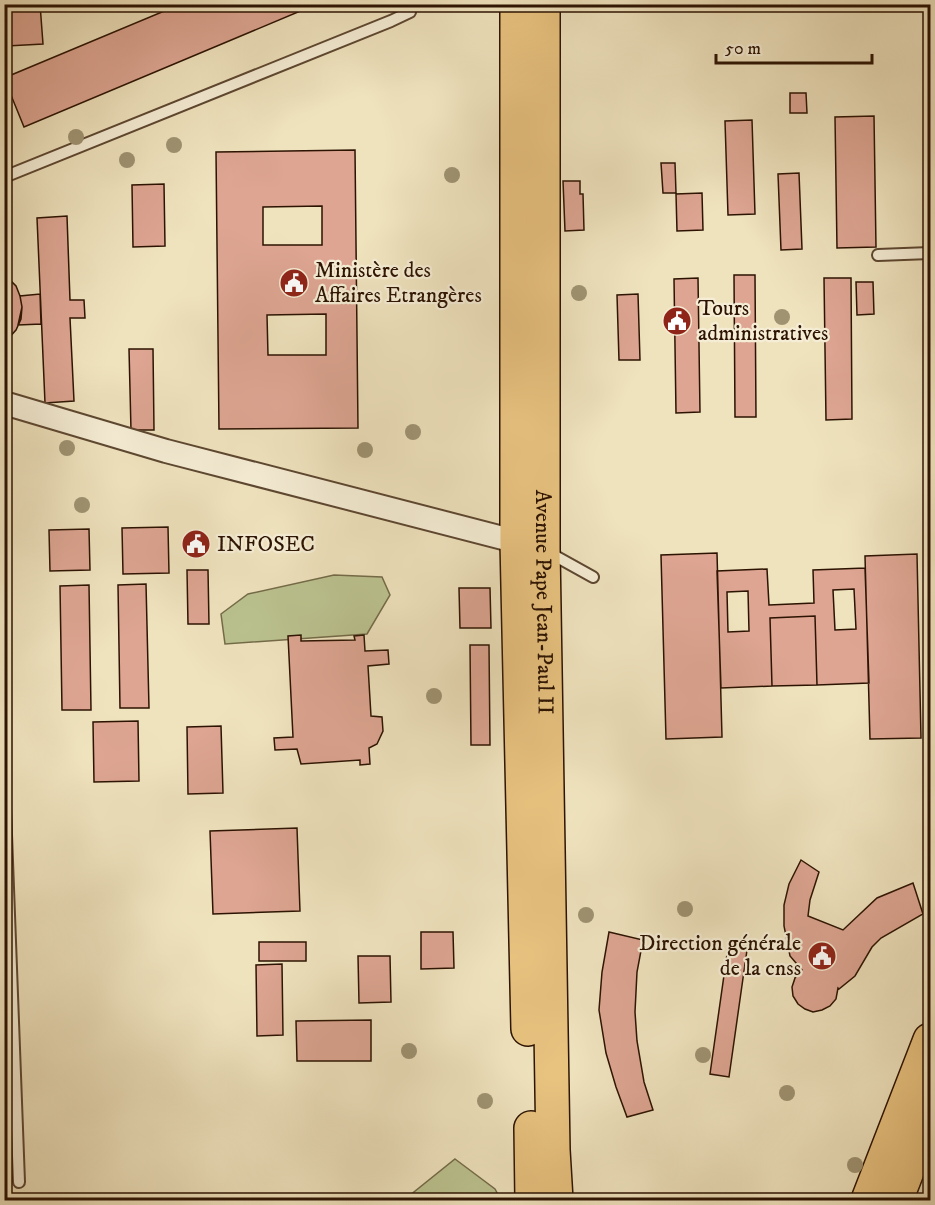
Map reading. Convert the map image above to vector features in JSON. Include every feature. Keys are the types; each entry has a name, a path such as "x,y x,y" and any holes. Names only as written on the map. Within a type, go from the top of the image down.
{"main road":[{"name":"Avenue Pape Jean-Paul II","path":"517,4 530,545 556,1200"},
{"name":"Avenue Pape Jean-Paul II","path":"532,1200 530,545 543,4"},
{"path":"868,1200 930,1040"},
{"path":"896,1200 930,1112"}],"street":[{"path":"4,403 166,450 530,545"}],"lane":[{"path":"4,177 410,12"},
{"path":"878,255 930,253"},
{"path":"530,545 593,577"},
{"path":"4,781 19,1182"}],"green space":[{"path":"334,575 382,577 390,595 367,634 225,644 221,614 248,594"},
{"path":"455,1159 495,1189 501,1200 404,1200"}],"building":[{"path":"5,4 40,4 43,44 7,46"},
{"path":"181,4 317,4 24,127 4,78"},
{"path":"790,93 806,93 807,113 790,113"},
{"path":"874,116 876,247 837,248 835,117"},
{"path":"752,120 755,214 728,215 725,121"},
{"path":"355,150 358,428 219,429 216,152","holes":["322,206 322,245 263,245 263,207","326,314 326,355 268,355 267,315"]},
{"path":"661,163 675,163 676,193 663,193"},
{"path":"799,173 802,249 781,250 778,174"},
{"path":"563,181 580,181 580,194 583,194 584,230 565,231"},
{"path":"164,184 165,246 133,247 132,185"},
{"path":"702,193 703,230 677,231 676,194"},
{"path":"67,216 70,300 84,300 85,318 70,318 74,401 45,403 37,218"},
{"path":"4,274 16,286 22,307 21,319 16,330 4,343"},
{"path":"734,275 755,275 756,417 735,417"},
{"path":"698,278 700,412 676,413 674,279"},
{"path":"824,278 851,278 852,419 826,420"},
{"path":"856,282 873,282 874,314 857,315"},
{"path":"40,294 41,324 18,325 22,307 20,296"},
{"path":"638,294 640,360 619,360 617,295"},
{"path":"129,349 153,349 154,430 131,430"},
{"path":"168,527 169,573 123,574 122,528"},
{"path":"89,529 90,570 50,571 49,530"},
{"path":"717,553 722,737 666,739 661,555"},
{"path":"917,554 921,738 870,739 865,556"},
{"path":"865,568 869,683 817,685 815,616 770,618 772,686 721,688 717,571 767,569 769,605 814,603 813,570","holes":["854,589 856,629 835,630 833,590","748,591 749,631 728,632 727,592"]},
{"path":"187,570 208,570 209,624 188,624"},
{"path":"146,584 149,708 120,708 118,585"},
{"path":"89,585 91,710 62,710 60,586"},
{"path":"459,588 490,588 491,628 460,628"},
{"path":"815,616 817,685 772,686 770,618"},
{"path":"301,635 301,641 355,640 354,636 364,635 365,651 388,650 389,664 368,666 371,716 382,717 383,731 377,744 369,748 370,764 360,765 360,760 301,764 297,749 275,750 274,738 293,737 288,636"},
{"path":"470,645 489,645 490,745 471,745"},
{"path":"138,721 139,781 94,782 93,722"},
{"path":"221,726 223,793 188,794 187,727"},
{"path":"297,828 300,911 213,914 210,831"},
{"path":"801,860 819,872 810,900 808,916 843,930 877,898 913,883 923,914 881,938 872,947 855,976 838,988 836,999 830,1006 813,1012 798,1004 793,996 792,987 795,978 802,970 790,956 784,926 784,905 789,884"},
{"path":"421,932 453,932 454,968 421,969"},
{"path":"609,932 643,940 637,972 635,1012 644,1082 653,1110 627,1117 606,1053 599,1010 602,972"},
{"path":"729,940 748,943 729,1077 710,1074"},
{"path":"259,942 306,942 306,961 259,961"},
{"path":"358,956 390,956 391,1002 359,1003"},
{"path":"282,964 283,1035 257,1036 256,965"},
{"path":"371,1020 371,1061 297,1061 296,1021"}],"place":[{"name":"Ministère des Affaires Etrangères","path":"294,283"},
{"name":"Tours administratives","path":"677,321"},
{"name":"INFOSEC","path":"196,544"},
{"name":"Direction générale de la cnss","path":"822,956"}]}
